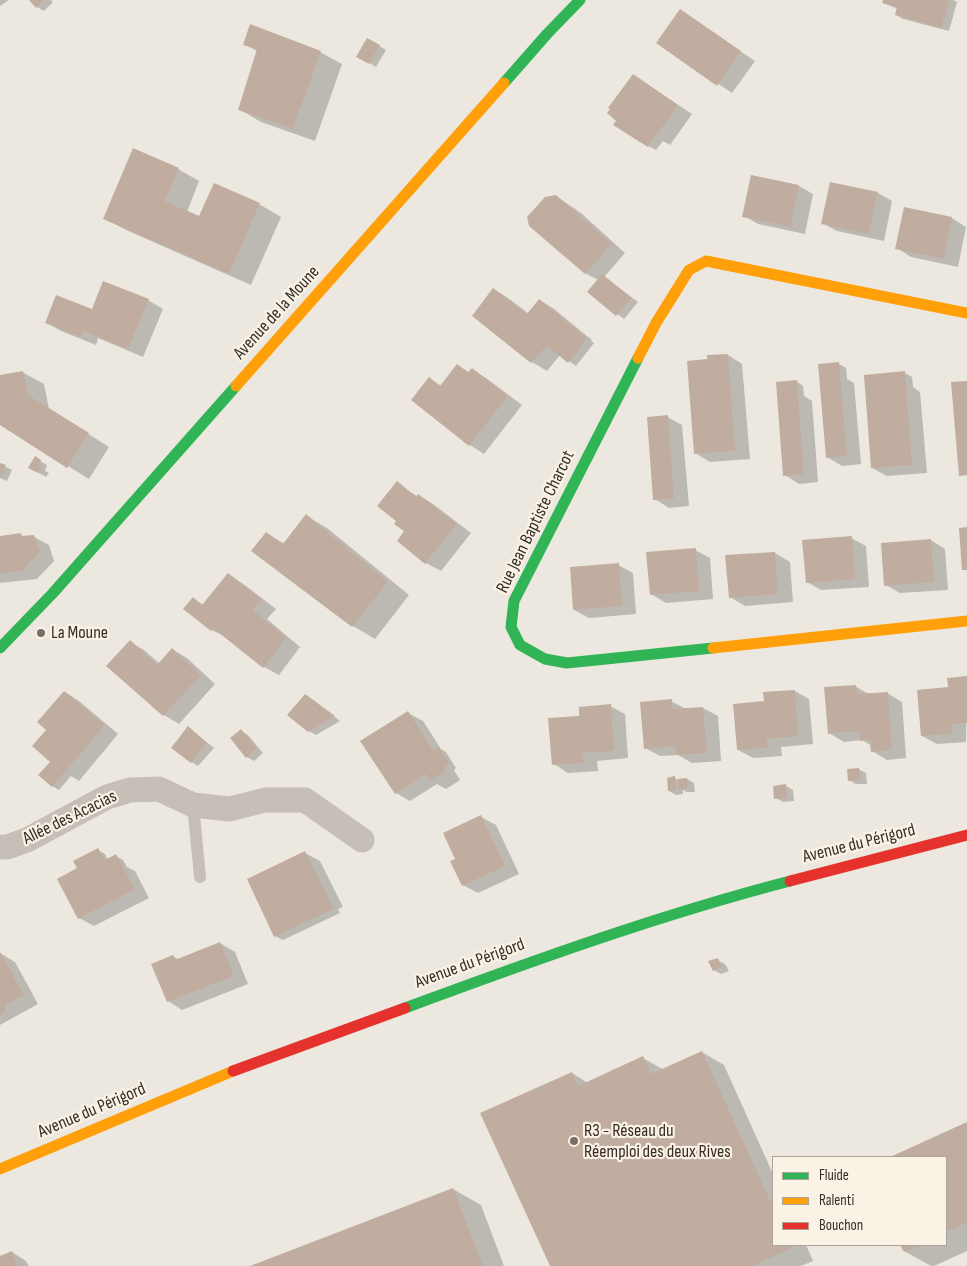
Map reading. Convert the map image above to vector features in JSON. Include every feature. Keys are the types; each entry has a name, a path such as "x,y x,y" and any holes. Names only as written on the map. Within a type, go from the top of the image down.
{"street":[{"name":"Avenue de la Moune","path":"0,648 53,593 547,34 580,0"},
{"name":"Rue Jean Baptiste Charcot","path":"967,313 706,261 689,270 656,323 514,601 511,627 520,645 544,659 567,663 967,620"},
{"name":"Allée des Acacias","path":"0,847 7,847 27,840 107,796 130,790 159,789 193,806 230,809 265,800 305,800 362,840"},
{"name":"Avenue du Périgord","path":"0,1169 232,1072 400,1008 531,961 728,897 967,835"}],"lane":[{"path":"193,806 200,877"}],"building":[{"path":"29,0 44,0 36,8"},
{"path":"883,0 950,0 941,28 895,15 897,7 882,3"},
{"path":"680,9 741,51 717,86 656,43"},
{"path":"250,24 321,51 293,129 238,110 257,49 243,45"},
{"path":"367,38 380,45 369,64 356,57"},
{"path":"633,74 678,105 648,147 613,125 616,121 607,113 610,109 608,108"},
{"path":"133,148 179,168 165,201 199,216 214,183 260,203 229,274 103,219"},
{"path":"751,175 799,185 791,227 742,217"},
{"path":"830,182 878,192 869,234 821,224"},
{"path":"556,195 612,244 585,274 529,226 527,217 545,197"},
{"path":"904,207 952,217 944,259 895,249"},
{"path":"602,274 632,298 616,316 587,292"},
{"path":"103,281 149,299 128,349 83,331 81,337 45,323 56,295 92,309"},
{"path":"493,288 527,314 539,299 587,338 568,363 547,346 531,363 472,316"},
{"path":"728,354 735,451 694,454 687,361 707,359 707,355"},
{"path":"839,362 847,456 826,458 818,364"},
{"path":"457,364 468,372 472,368 508,396 469,446 411,400 429,377 440,386"},
{"path":"23,371 28,395 89,433 67,468 0,425 0,375"},
{"path":"905,371 912,465 871,468 864,375"},
{"path":"797,380 804,474 783,476 776,382"},
{"path":"967,381 967,475 959,476 951,382"},
{"path":"668,415 674,499 653,500 647,417"},
{"path":"35,456 41,460 39,466 42,468 38,473 28,468"},
{"path":"0,463 6,465 0,478"},
{"path":"397,481 416,497 418,494 457,524 425,564 397,541 404,531 394,524 396,521 377,506"},
{"path":"306,514 388,582 352,627 251,551 266,532 283,544"},
{"path":"967,527 967,570 962,570 959,528"},
{"path":"21,533 21,536 34,535 40,552 22,571 0,574 0,536"},
{"path":"852,536 855,579 806,583 802,540"},
{"path":"931,539 934,582 884,586 881,543"},
{"path":"696,548 699,591 650,595 646,552"},
{"path":"775,552 778,594 729,598 725,555"},
{"path":"619,563 622,606 573,610 570,567"},
{"path":"228,573 262,600 253,610 286,638 263,668 213,628 211,631 183,609 193,597 202,605"},
{"path":"130,640 157,665 172,648 201,675 163,716 106,666"},
{"path":"967,676 967,723 951,724 952,734 921,736 917,690 948,687 947,678"},
{"path":"856,685 857,694 888,692 892,750 871,752 870,740 860,741 859,731 828,734 824,687"},
{"path":"795,690 798,736 767,739 768,748 737,750 733,704 764,701 763,692"},
{"path":"64,691 105,725 52,787 38,775 50,762 32,746 46,730 37,722"},
{"path":"305,694 335,716 308,732 287,715"},
{"path":"672,699 672,709 703,707 707,753 676,755 675,746 644,749 640,702"},
{"path":"611,704 614,751 582,753 584,763 552,765 548,718 579,716 579,707"},
{"path":"408,711 433,750 439,747 450,764 444,768 446,771 430,781 426,774 395,794 360,741"},
{"path":"188,726 207,743 191,763 171,748"},
{"path":"241,729 257,749 246,758 230,738"},
{"path":"859,768 860,780 848,781 847,769"},
{"path":"675,776 676,790 668,791 667,778"},
{"path":"687,778 688,788 679,789 678,779"},
{"path":"786,784 787,798 774,799 773,786"},
{"path":"481,815 505,866 462,886 450,861 455,859 443,833"},
{"path":"98,848 105,860 116,854 135,889 78,919 57,879 77,868 73,861"},
{"path":"305,851 334,909 274,937 247,879"},
{"path":"220,942 234,976 167,1002 151,964 173,955 175,960"},
{"path":"0,952 24,995 6,1005 5,1012 0,1015"},
{"path":"718,958 722,967 713,971 708,961"},
{"path":"702,1051 772,1205 772,1246 791,1246 792,1248 753,1266 550,1266 480,1113 572,1072 578,1086 643,1056 651,1074"},
{"path":"967,1122 967,1222 947,1232 947,1156 892,1156"},
{"path":"453,1188 483,1266 250,1266"},
{"path":"901,1246 917,1246 904,1252"},
{"path":"12,1251 18,1266 0,1266 0,1256"}],"traffic: fast":[{"path":"504,83 580,0"},
{"path":"638,358 514,601 511,627 520,645 545,659 567,663 713,648"},
{"path":"0,648 53,593 236,386"},
{"path":"405,1008 548,956 644,924 790,881"}],"traffic: slow":[{"path":"236,386 504,83"},
{"path":"638,358 656,323 689,270 706,261 967,313"},
{"path":"713,648 967,621"},
{"path":"0,1169 233,1071"}],"traffic: jam":[{"path":"790,881 967,835"},
{"path":"233,1071 405,1008"}],"place":[{"name":"La Moune","path":"41,633"},
{"name":"R3 - Réseau du Réemploi des deux Rives","path":"574,1141"}]}
